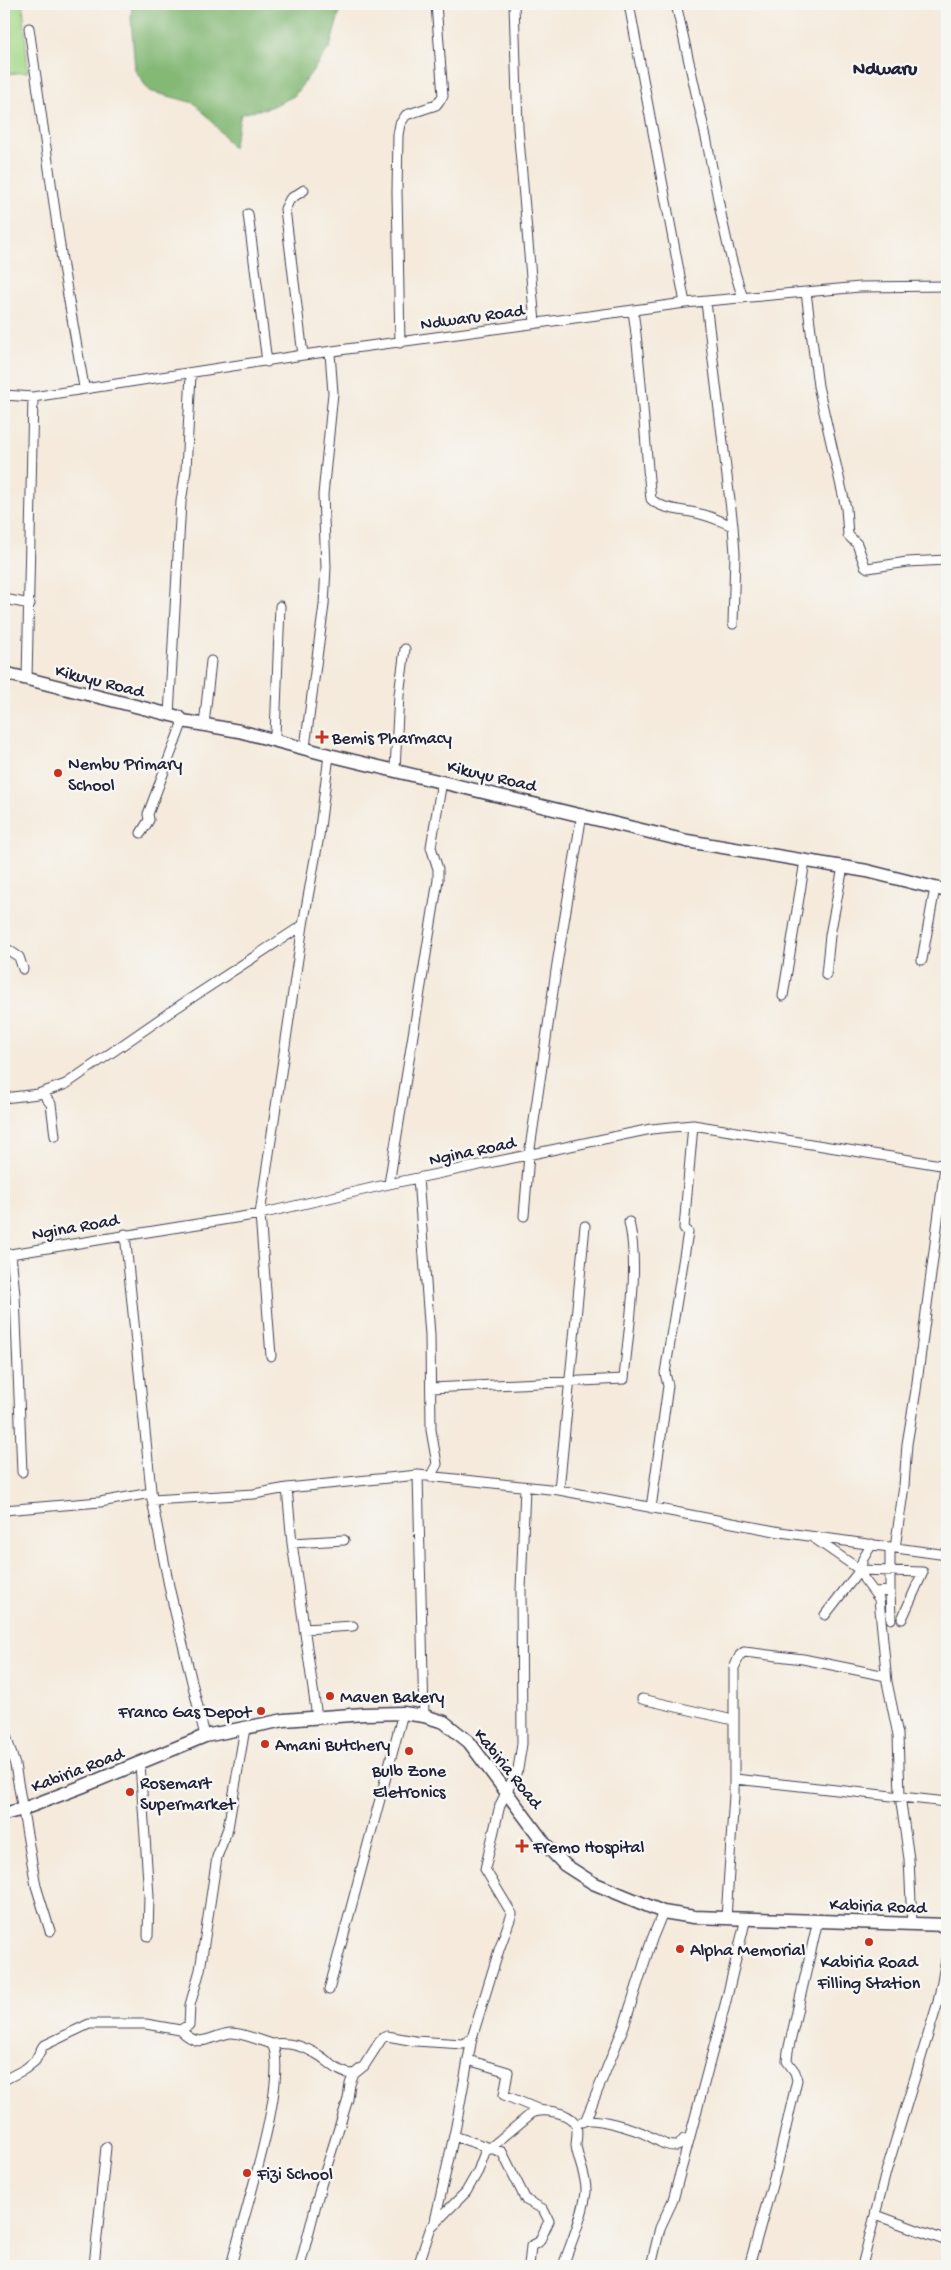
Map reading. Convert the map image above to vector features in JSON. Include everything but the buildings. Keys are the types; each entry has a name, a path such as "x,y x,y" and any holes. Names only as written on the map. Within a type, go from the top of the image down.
{"main road":[{"name":"Kikuyu Road","path":"4,673 179,717 183,721 239,731 305,747 329,755 395,769 687,840 843,867 941,890"},
{"name":"Kabiria Road","path":"4,1814 23,1809 140,1764 205,1736 284,1720 403,1714 424,1716 444,1722 469,1742 545,1844 565,1865 593,1883 663,1912 694,1917 947,1925"}],"street":[{"path":"400,343 397,192 398,135 400,124 406,115 436,106 442,96 436,4"},
{"path":"514,4 518,128 536,323"},
{"path":"629,4 685,303"},
{"path":"676,4 707,143 721,222 743,298"},
{"path":"29,28 64,267 84,387"},
{"path":"303,355 285,209 290,199 304,190"},
{"path":"248,214 267,362"},
{"name":"Ndwaru Road","path":"4,395 33,397 84,387 191,374 303,355 330,353 685,303 860,287 947,286"},
{"path":"806,292 818,386 846,508 848,535 857,544 865,566 868,568 907,562 947,560"},
{"path":"706,302 733,526 735,554 733,624"},
{"path":"634,310 641,362 644,432 651,499 663,506 701,514 733,526"},
{"path":"305,747 324,605 326,567 323,495 333,393 330,353"},
{"path":"169,715 180,502 186,470 191,374"},
{"path":"27,680 33,397"},
{"path":"4,599 30,604"},
{"path":"272,740 275,735 280,606"},
{"path":"395,769 399,695 405,649"},
{"path":"204,725 211,661"},
{"path":"141,833 149,820 148,814 183,721"},
{"path":"271,1356 260,1214 303,925 319,836 329,755"},
{"path":"389,1184 438,880 438,869 431,846 442,781"},
{"path":"524,1216 529,1155 557,964 582,814"},
{"path":"783,996 805,860"},
{"path":"826,975 830,935 843,867"},
{"path":"922,960 941,890"},
{"path":"4,1098 45,1092 66,1084 173,1010 303,925"},
{"path":"4,947 19,957 23,969"},
{"path":"45,1092 46,1098 51,1104 55,1136"},
{"path":"651,1508 668,1386 665,1373 688,1232 684,1228 693,1125"},
{"name":"Ngina Road","path":"8,1254 260,1214 389,1184 651,1129 693,1125 946,1166"},
{"path":"892,1619 890,1572 892,1547 904,1486 907,1444 946,1166"},
{"path":"418,1178 430,1335 431,1430 437,1464 430,1477"},
{"path":"431,1388 624,1379 634,1266 634,1247 628,1222"},
{"path":"559,1490 585,1226"},
{"path":"125,1234 151,1496 170,1591 205,1736"},
{"path":"8,1254 15,1296 22,1472"},
{"path":"4,1510 151,1496 254,1494 287,1488 418,1475 559,1490 812,1536 947,1555"},
{"path":"418,1475 424,1716"},
{"path":"435,2222 454,2136 472,2038 498,1950 512,1914 484,1869 500,1806 518,1769 522,1744 521,1590 526,1487"},
{"path":"287,1488 292,1542 317,1717"},
{"path":"812,1536 860,1570 879,1599 886,1676 898,1735 900,1796 909,1860 912,1924"},
{"path":"292,1542 344,1540"},
{"path":"825,1615 860,1570 863,1559 872,1544"},
{"path":"860,1570 923,1572 902,1619"},
{"path":"874,1592 890,1591"},
{"path":"304,1629 353,1626"},
{"path":"726,1918 735,1779 734,1668 740,1655 744,1652 802,1659 886,1676"},
{"path":"642,1699 733,1720"},
{"path":"329,1990 403,1714"},
{"path":"180,2030 189,2025 190,2005 200,1970 218,1857 228,1828 245,1728"},
{"path":"4,1729 16,1765 36,1886 50,1931"},
{"path":"140,1764 149,1896 148,1936"},
{"path":"735,1779 947,1802"},
{"path":"575,2126 586,2119 624,2026 652,1939 663,1912"},
{"path":"651,2266 660,2228 673,2200 690,2138 746,1918"},
{"path":"748,2266 776,2171 797,2080 795,2072 787,2061 788,2052 818,1920"},
{"path":"862,2266 892,2154 938,2002 947,1955"},
{"path":"4,2080 35,2061 43,2046 88,2024 146,2024 180,2030 191,2040 206,2042 232,2032 272,2044 284,2042 315,2053 342,2072 354,2074"},
{"path":"300,2266 320,2185 348,2099 350,2084 354,2074 364,2066 382,2038 387,2036 415,2041 463,2044 472,2038"},
{"path":"231,2266 268,2132 277,2052 272,2044"},
{"path":"468,2060 508,2072 504,2095 540,2110 560,2114 574,2122 576,2147 586,2188 585,2201 563,2266"},
{"path":"418,2266 431,2227 466,2192 478,2171 485,2152 532,2113 540,2110"},
{"path":"586,2119 632,2130 670,2146 678,2146 684,2139 690,2138"},
{"path":"454,2136 502,2152 526,2200 543,2208 549,2221 539,2242 531,2246 529,2266"},
{"path":"94,2266 106,2147"},
{"path":"876,2215 947,2242"}],"green space":[{"path":"4,4 23,4 28,72 4,74"},
{"path":"132,4 341,4 341,7 330,47 294,96 271,107 241,114 233,148 210,119 194,103 149,91 135,70 131,18"}],"place":[{"name":"Bemis Pharmacy","path":"322,737"},
{"name":"Nembu Primary School","path":"58,773"},
{"name":"Maven Bakery","path":"330,1696"},
{"name":"Franco Gas Depot","path":"261,1711"},
{"name":"Amani Butchery","path":"265,1744"},
{"name":"Bulb Zone Eletronics","path":"409,1751"},
{"name":"Rosemart Supermarket","path":"130,1792"},
{"name":"Fremo Hospital","path":"522,1846"},
{"name":"Kabiria Road Filling Station","path":"869,1942"},
{"name":"Alpha Memorial","path":"680,1949"},
{"name":"Fizi School","path":"247,2173"}],"district":[{"name":"Ndwaru","path":"885,67"}]}
